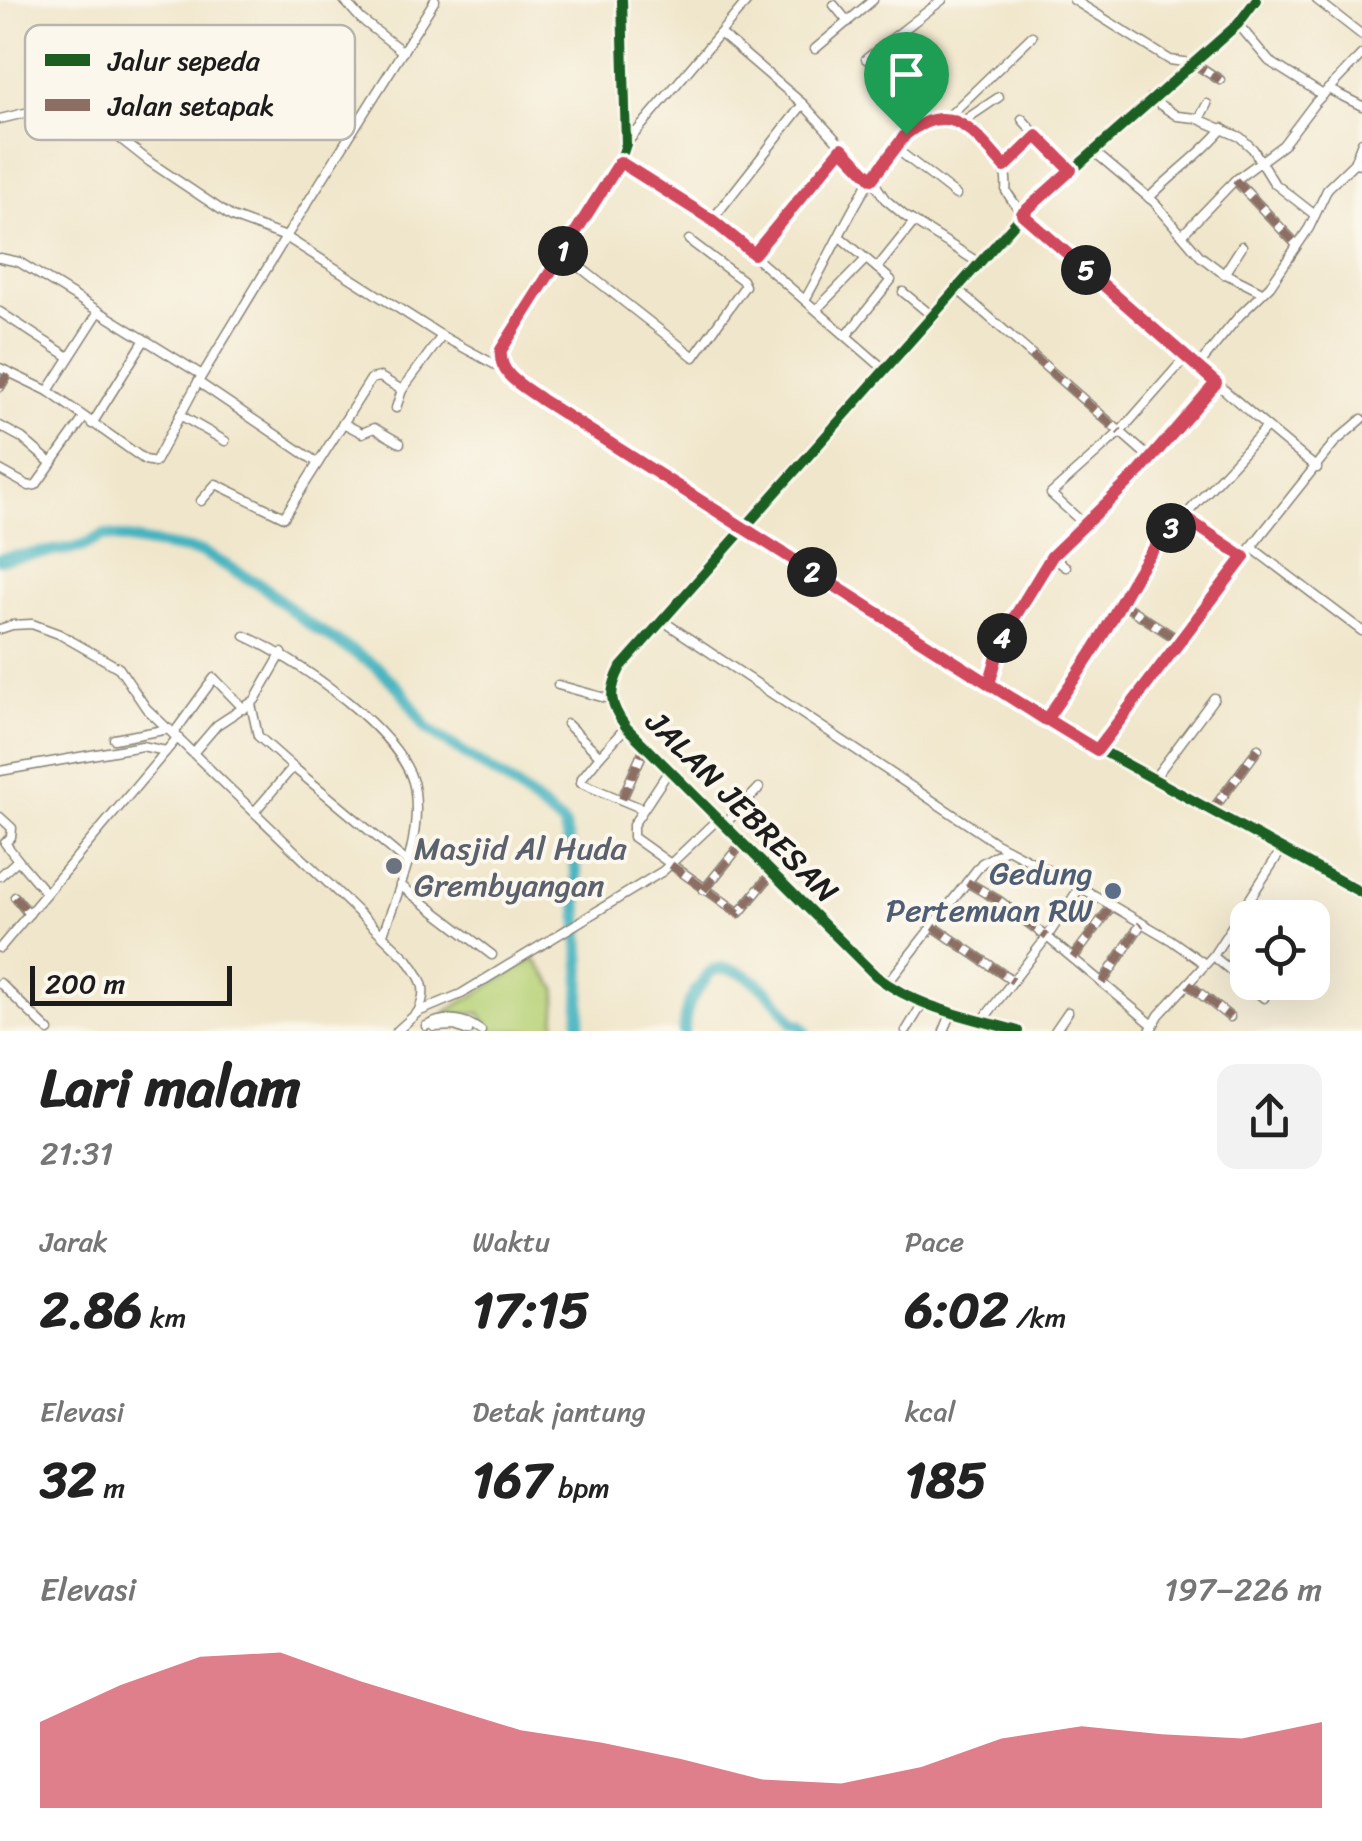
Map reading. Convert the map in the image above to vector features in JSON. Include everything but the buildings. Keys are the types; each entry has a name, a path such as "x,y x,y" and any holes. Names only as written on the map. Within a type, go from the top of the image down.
{"street":[{"path":"344,0 360,19 403,52"},
{"path":"355,128 435,0"},
{"path":"503,370 501,350 620,162 626,144 622,0"},
{"path":"626,144 748,0"},
{"path":"866,60 942,0"},
{"path":"1074,0 1170,60 1192,62 1220,80"},
{"name":"JALAN JEBRESAN","path":"1018,1031 983,1026 887,984 626,727 610,699 621,667 1022,214 1238,24 1256,0"},
{"path":"1317,0 1362,35"},
{"path":"815,50 870,1"},
{"path":"834,5 848,22"},
{"path":"1238,24 1269,61 1326,92 1362,106"},
{"path":"720,33 803,104 872,179 885,199 978,263"},
{"path":"947,118 1032,36"},
{"path":"1183,234 1235,180 1283,145 1362,54"},
{"path":"1170,60 1174,72 1170,81"},
{"path":"1354,62 1362,69"},
{"path":"962,122 1000,97"},
{"path":"1150,98 1177,116 1199,118 1248,142 1274,183 1315,215"},
{"path":"712,220 803,104"},
{"path":"1199,118 1207,104"},
{"path":"0,119 25,112"},
{"path":"806,298 872,179 895,148 914,127 936,118 962,122 1005,167 1006,191 1022,214 1317,468"},
{"path":"1022,119 1071,170"},
{"path":"626,124 638,129"},
{"path":"1149,198 1184,163 1202,152 1223,128"},
{"path":"1005,167 1037,136"},
{"path":"124,140 232,217 286,238 503,370 542,400 1046,720 1362,892"},
{"path":"0,387 5,370 48,390 152,463 158,459 200,379 348,140"},
{"path":"1198,366 1270,286 1328,188 1358,163 1362,142"},
{"path":"754,254 842,148"},
{"path":"895,148 956,195"},
{"path":"1092,150 1149,198 1200,256 1224,274 1262,292"},
{"path":"620,162 712,220 884,368"},
{"path":"1235,180 1297,245"},
{"path":"877,268 914,222"},
{"path":"840,237 891,280 846,335"},
{"path":"562,252 694,357 745,286 689,240"},
{"path":"1224,274 1242,246"},
{"path":"0,258 19,262 144,341 318,462"},
{"path":"817,308 866,259"},
{"path":"956,288 1150,458"},
{"path":"903,292 932,316"},
{"path":"0,312 69,357"},
{"path":"48,390 98,313"},
{"path":"396,408 402,390 442,336"},
{"path":"0,470 33,486 88,421 144,341"},
{"path":"1084,523 1051,494 1120,432 1187,356"},
{"path":"202,502 216,484 284,517 373,378 380,377 402,390"},
{"path":"989,684 1003,636 1052,556 1150,458 1216,383"},
{"path":"180,414 225,441"},
{"path":"1097,750 1334,444 1362,419"},
{"path":"343,423 362,433 374,428 400,443"},
{"path":"0,426 51,462"},
{"path":"1046,720 1148,556 1266,428"},
{"path":"1184,517 1244,557"},
{"path":"1251,548 1362,632"},
{"path":"1052,556 1066,567"},
{"path":"1122,602 1180,642"},
{"path":"662,621 1007,849 1080,887 1205,964"},
{"path":"0,629 12,624 32,624 59,634 119,668 146,708 408,960 424,983 418,1012"},
{"path":"244,636 326,683 364,718 409,770 416,806 414,841 383,934"},
{"path":"194,752 217,725 247,706 279,659"},
{"path":"0,948 166,751 173,733 214,678 247,706 258,736 408,863"},
{"path":"558,684 610,699"},
{"path":"1153,780 1214,698"},
{"path":"566,724 600,756"},
{"path":"626,727 580,782 643,809"},
{"path":"114,739 173,733"},
{"path":"622,799 646,745"},
{"path":"0,771 142,746 166,751"},
{"path":"1211,812 1258,748"},
{"path":"255,811 293,767"},
{"path":"670,769 631,834 739,913 773,872"},
{"path":"397,1031 418,1012 461,994 671,865 759,788"},
{"path":"0,817 12,828 5,843 46,893"},
{"path":"704,890 743,842"},
{"path":"887,984 982,863 1007,849"},
{"path":"967,882 1047,937 1151,1028 1212,956 1282,849"},
{"path":"0,876 18,860"},
{"path":"400,885 492,954"},
{"path":"983,1026 1080,887"},
{"path":"960,890 970,897"},
{"path":"14,897 29,914"},
{"path":"1073,958 1112,906"},
{"path":"1102,982 1141,924"},
{"path":"934,927 1013,981"},
{"path":"1212,956 1230,971"},
{"path":"0,983 49,1031"},
{"path":"1188,984 1230,1017"},
{"path":"906,1031 923,1002"},
{"path":"418,1012 429,1029"},
{"path":"944,1031 952,1012"},
{"path":"1055,1031 1068,1012"},
{"path":"429,1029 437,1020 453,1020 467,1022 481,1031"},
{"path":"429,1029 443,1025 468,1031"}],"green space":[{"path":"534,959 557,989 555,1031 492,1031 479,1013 447,1015 446,1012"}],"waterway":[{"path":"0,559 81,547 104,535 202,552 264,587 306,622 377,667 401,690 427,729 515,786 564,825 576,870 581,969 579,1031"},
{"path":"684,1031 688,1007 696,991 716,969 750,978 805,1031"}],"marked path":[{"path":"1192,62 1220,80"},
{"path":"1235,180 1297,245"},
{"path":"1032,355 1120,432"},
{"path":"0,387 9,372"},
{"path":"1121,603 1180,641"},
{"path":"622,799 646,745"},
{"path":"1211,812 1258,749"},
{"path":"704,890 743,842"},
{"path":"671,865 739,913 773,872"},
{"path":"967,882 1047,937"},
{"path":"15,897 29,914"},
{"path":"1073,958 1112,906"},
{"path":"1102,983 1141,924"},
{"path":"934,927 1013,981"},
{"path":"1188,984 1230,1017"}],"cycle path":[{"path":"622,0 626,144 620,162 501,349 503,369 542,400 1046,720 1362,893"},
{"path":"1018,1031 926,1004 876,976 626,727 612,698 614,684 621,667 1022,215 1238,24 1256,0"}],"place":[{"name":"Masjid Al Huda Grembyangan","path":"394,866"},
{"name":"Gedung Pertemuan RW","path":"1113,891"}],"route":[{"path":"906,134 872,179 842,148 754,254 712,220 620,162 501,350 503,370 542,400 1046,720 1091,654 1148,556 1184,517 1244,557 1097,750 1046,720 989,684 997,654 1022,602 1052,556 1140,471 1216,383 1022,214 1071,170 1037,136 1005,167 962,122 936,118 906,134"}]}
